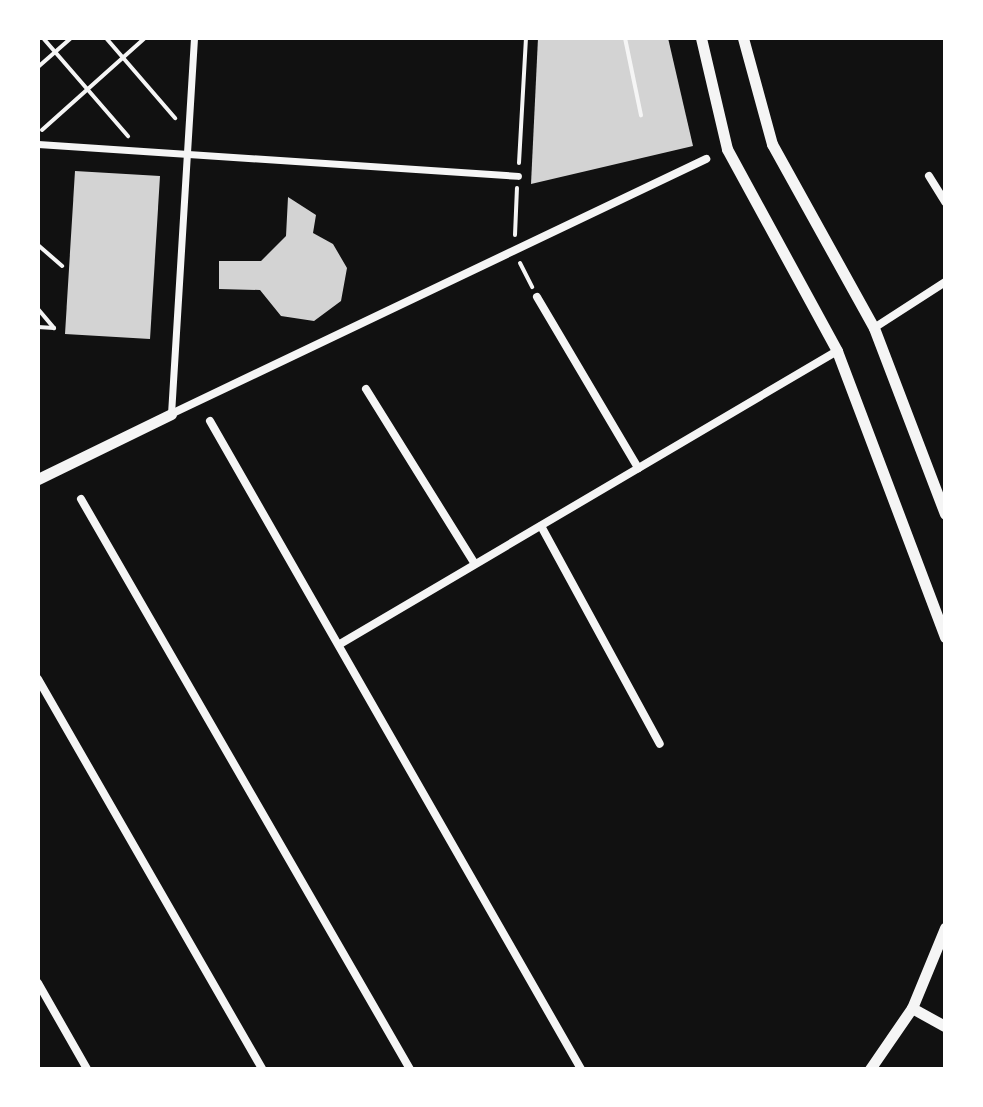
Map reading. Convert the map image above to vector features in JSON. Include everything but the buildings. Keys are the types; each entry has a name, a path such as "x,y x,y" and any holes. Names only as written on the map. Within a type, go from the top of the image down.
{"street":[{"path":"171,414 194,38"},
{"path":"701,38 727,149 837,351 945,637"},
{"path":"743,38 772,144 874,328 945,514"},
{"path":"38,144 518,176"},
{"path":"38,479 706,159"},
{"path":"929,176 945,202"},
{"path":"874,328 945,282"},
{"path":"537,297 638,468"},
{"path":"340,644 837,351"},
{"path":"366,389 475,564"},
{"path":"210,421 581,1069"},
{"path":"81,499 410,1069"},
{"path":"541,526 660,744"},
{"path":"38,679 262,1069"},
{"path":"870,1069 912,1008 945,928"},
{"path":"38,983 87,1069"},
{"path":"912,1008 945,1026"}],"path":[{"path":"43,38 140,150"},
{"path":"38,67 71,38"},
{"path":"106,38 188,133"},
{"path":"38,133 145,38"},
{"path":"526,38 514,251 537,297"},
{"path":"625,38 641,115"},
{"path":"38,245 62,266"},
{"path":"38,309 54,328 38,327"}]}
